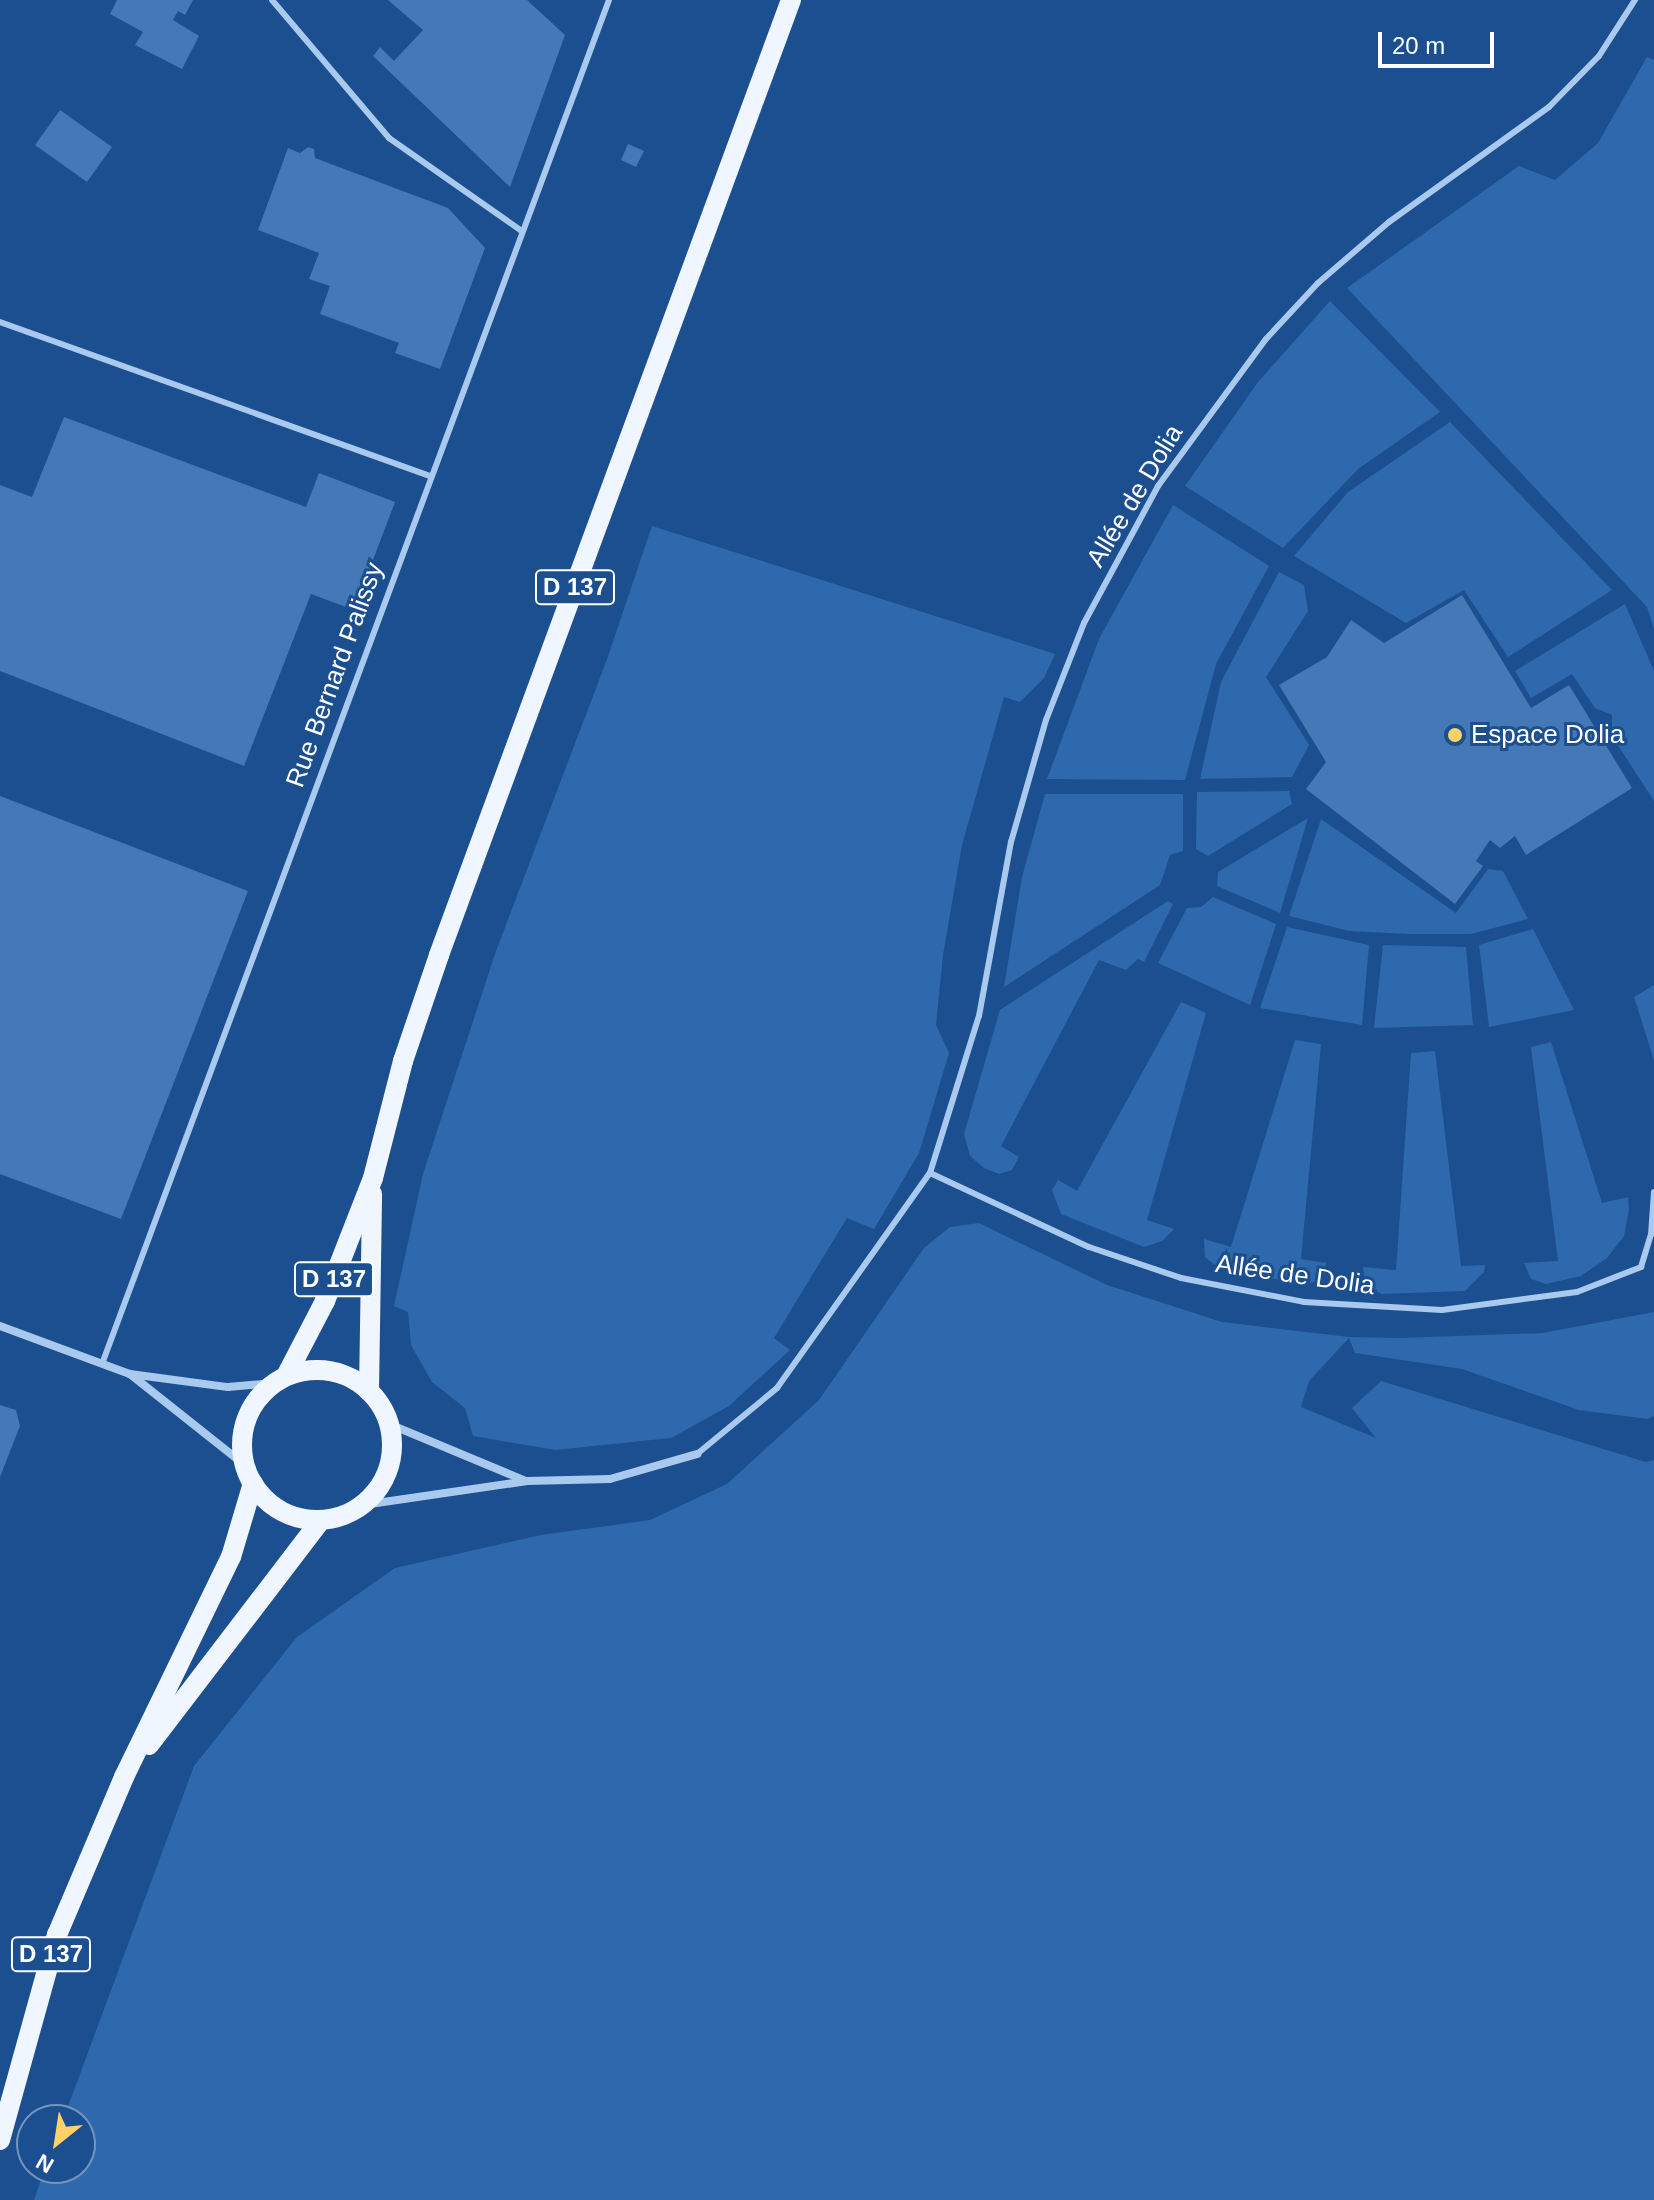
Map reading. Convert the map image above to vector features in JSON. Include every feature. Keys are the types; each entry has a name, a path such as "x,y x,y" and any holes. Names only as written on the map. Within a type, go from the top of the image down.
{"main road":[{"name":"D 137","path":"280,1379 325,1301 373,1178 403,1061 439,955 791,0"},
{"name":"D 137","path":"369,1391 373,1178"},
{"path":"330,1371 369,1391 389,1424 389,1469 363,1505 321,1520 282,1511 249,1474 246,1419 280,1379 330,1371"},
{"name":"D 137","path":"0,2140 57,1935 124,1777 231,1557 249,1474"},
{"name":"D 137","path":"124,1777 321,1520"}],"street":[{"path":"0,1326 130,1374 228,1387 280,1379"},
{"path":"130,1374 249,1474"},
{"name":"Allée de Dolia","path":"389,1424 527,1481"},
{"name":"Allée de Dolia","path":"363,1505 527,1481 610,1479 697,1454"}],"lane":[{"path":"272,0 389,138 522,231"},
{"name":"Rue Bernard Palissy","path":"102,1364 609,0"},
{"name":"Allée de Dolia","path":"697,1454 777,1388 930,1173 979,1016 1011,842 1046,720 1084,623 1158,486 1257,351 1318,283 1389,222 1549,107 1599,56 1635,0"},
{"path":"0,322 430,476"},
{"name":"Allée de Dolia","path":"930,1173 1089,1247 1181,1278 1304,1302 1442,1310 1577,1292 1641,1267 1651,1235 1654,1192"}],"shaded area":[{"path":"1647,57 1654,60 1654,629 1647,607 1347,288 1519,166 1555,180 1598,143"},
{"path":"1330,301 1440,412 1358,469 1283,548 1185,486 1258,382"},
{"path":"1450,422 1612,590 1508,657 1464,590 1406,623 1294,556 1348,492"},
{"path":"1173,505 1269,566 1216,664 1185,780 1047,779 1099,639"},
{"path":"652,526 1055,654 1044,678 1020,702 1004,697 962,845 943,955 936,1025 949,1053 919,1153 874,1229 847,1218 774,1338 790,1350 729,1406 671,1438 555,1450 473,1436 465,1408 432,1382 411,1345 408,1312 394,1306 423,1174 496,951 606,662"},
{"path":"1279,572 1304,585 1308,611 1266,677 1309,745 1292,777 1200,779 1221,682"},
{"path":"1625,604 1654,671 1654,801 1612,736 1612,715 1595,708 1572,674 1531,698 1515,671"},
{"path":"1289,791 1292,804 1208,856 1196,849 1197,792"},
{"path":"1045,794 1183,794 1183,851 1170,855 1160,885 1004,987 1022,877"},
{"path":"1308,818 1280,913 1217,886 1218,872"},
{"path":"1321,819 1456,913 1488,869 1503,871 1528,919 1471,934 1409,934 1349,931 1289,916"},
{"path":"1213,897 1276,924 1250,1005 1158,963 1187,908 1201,907"},
{"path":"1168,901 1173,904 1144,962 1138,959 1126,970 1099,960 1001,1146 1019,1157 1012,1170 999,1174 984,1168 970,1156 964,1134 1000,1010"},
{"path":"1287,927 1369,945 1362,1025 1260,1008"},
{"path":"1533,929 1574,1010 1489,1027 1479,945"},
{"path":"1383,945 1466,947 1473,1025 1374,1028"},
{"path":"1654,985 1654,1060 1634,997"},
{"path":"1181,1002 1206,1013 1147,1220 1174,1229 1162,1241 1144,1247 1061,1214 1052,1190 1058,1180 1077,1191"},
{"path":"1295,1040 1321,1044 1301,1259 1327,1263 1318,1281 1304,1284 1220,1269 1205,1257 1204,1239 1231,1247"},
{"path":"1551,1042 1602,1203 1628,1197 1629,1209 1624,1236 1607,1258 1581,1276 1546,1284 1531,1279 1524,1263 1558,1261 1531,1047"},
{"path":"1435,1051 1461,1266 1485,1265 1484,1272 1465,1291 1381,1294 1365,1283 1363,1267 1396,1270 1411,1053"},
{"path":"979,1223 1107,1285 1222,1322 1349,1337 1401,1338 1543,1333 1654,1312 1654,1416 1648,1419 1579,1410 1462,1369 1355,1353 1349,1338 1309,1381 1301,1407 1376,1438 1352,1408 1381,1381 1646,1462 1654,1460 1654,2200 34,2200 40,2184 96,2184 96,2104 69,2104 194,1766 297,1637 395,1568 541,1535 650,1520 727,1484 819,1400 924,1248 950,1227"}],"building":[{"path":"117,0 193,0 185,15 178,11 173,20 199,36 182,69 135,45 143,32 110,14"},
{"path":"388,0 527,0 565,35 510,187 373,56 380,47 394,61 423,30"},
{"path":"60,110 112,147 87,182 35,145"},
{"path":"628,144 644,151 636,167 621,160"},
{"path":"308,147 314,149 315,158 448,208 485,248 440,369 395,353 399,343 320,314 330,286 309,279 319,253 258,230 288,148 300,153"},
{"path":"64,417 306,507 319,473 395,502 354,610 311,594 244,766 0,671 0,485 32,497"},
{"name":"Espace Dolia","path":"1462,595 1531,708 1569,685 1632,788 1526,855 1515,836 1500,848 1490,840 1476,861 1483,866 1455,904 1306,789 1326,762 1279,685 1327,657 1351,620 1384,643"},
{"path":"0,796 248,891 121,1219 0,1174"},
{"path":"0,1405 16,1410 20,1426 0,1477"}],"place":[{"name":"Espace Dolia","path":"1455,735"}]}
